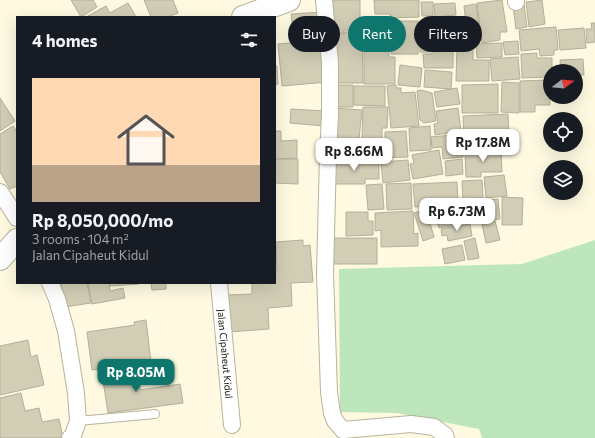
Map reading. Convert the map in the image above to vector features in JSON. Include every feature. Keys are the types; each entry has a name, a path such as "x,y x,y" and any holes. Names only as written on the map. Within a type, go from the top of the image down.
{"street":[{"path":"246,16 289,0"},
{"path":"324,0 330,70 325,273 329,392 332,413 343,434 411,424 434,427 446,438"},
{"path":"0,192 16,216"},
{"path":"0,259 16,241"},
{"path":"50,284 57,299 66,331 76,393 78,420 73,435 70,438"},
{"name":"Jalan Cipaheut Kidul","path":"218,284 232,425"}],"lane":[{"path":"78,420 155,414"}],"green space":[{"path":"595,240 595,438 482,438 479,429 397,413 340,412 339,269 522,264"}],"building":[{"path":"71,0 93,0 97,7 80,16"},
{"path":"144,0 173,0 178,13 170,16 151,16"},
{"path":"329,0 360,0 360,16 348,16 348,30 344,30 344,33 340,33 340,16 329,16"},
{"path":"374,0 419,0 419,16 406,17 406,16 390,16 390,14 375,14"},
{"path":"502,0 507,32 500,32 500,40 482,43 482,16 479,16 477,3"},
{"path":"542,0 545,24 529,27 526,2"},
{"path":"421,2 433,2 433,16 422,16"},
{"path":"128,3 135,16 88,16 106,6 110,13"},
{"path":"455,3 456,15 435,16 434,4"},
{"path":"476,4 478,16 465,16 464,6"},
{"path":"524,4 527,27 516,29 513,5"},
{"path":"323,12 323,16 291,16 291,14"},
{"path":"406,21 414,21 414,52 418,52 418,54 391,54 391,52 406,52"},
{"path":"591,23 595,23 595,42 587,43 586,29 592,29"},
{"path":"556,27 558,50 554,50 554,55 540,56 539,49 521,51 519,30"},
{"path":"584,28 586,48 560,50 558,30"},
{"path":"345,32 348,32 348,52 362,52 363,83 331,83 334,52 340,52 340,34 345,34"},
{"path":"518,41 519,54 505,55 503,42"},
{"path":"288,43 288,52 325,52 328,82 282,86 278,44"},
{"path":"502,43 502,57 477,58 477,52 482,52 482,44"},
{"path":"364,52 389,52 389,57 395,57 395,84 364,84"},
{"path":"432,52 453,52 453,68 424,68 423,54 432,54"},
{"path":"457,52 473,52 473,60 489,60 489,81 456,81"},
{"path":"537,53 537,58 552,58 552,64 543,64 543,77 522,78 521,54"},
{"path":"518,57 520,79 492,81 490,59"},
{"path":"583,59 584,75 583,64 560,64 560,60"},
{"path":"400,65 422,68 420,87 398,85"},
{"path":"276,66 277,66 278,84 276,85"},
{"path":"425,70 452,72 451,89 424,87"},
{"path":"543,80 543,104 550,105 535,105 535,112 520,112 520,81"},
{"path":"502,82 519,83 519,113 501,112"},
{"path":"498,84 498,113 462,113 462,85"},
{"path":"333,85 353,85 353,107 333,107"},
{"path":"396,85 397,88 401,88 401,93 415,92 419,126 391,128 387,86"},
{"path":"354,86 385,86 385,106 354,105"},
{"path":"457,88 460,104 437,107 434,92"},
{"path":"421,90 432,93 436,121 424,123 420,120 417,91"},
{"path":"0,98 15,121 0,131"},
{"path":"363,107 388,107 387,128 382,128 382,139 362,139"},
{"path":"335,108 362,110 359,139 355,139 354,159 331,157"},
{"path":"458,108 461,131 435,135 434,124 438,123 436,111"},
{"path":"291,109 325,111 324,126 290,123"},
{"path":"508,114 509,138 494,139 489,135 464,136 463,116"},
{"path":"13,126 16,130 16,186 10,189 0,172 0,134"},
{"path":"430,126 431,150 410,151 409,128"},
{"path":"276,131 281,131 281,141 297,140 297,158 276,159"},
{"path":"406,131 408,157 376,158 375,141 385,141 385,132"},
{"path":"461,134 463,157 443,159 442,147 432,148 431,137"},
{"path":"488,136 493,140 502,140 503,149 468,150 467,137"},
{"path":"356,142 373,142 374,159 357,159"},
{"path":"439,150 443,174 413,179 410,164 414,163 412,155"},
{"path":"501,151 502,172 481,172 481,177 466,177 465,152"},
{"path":"276,159 298,159 298,184 276,183"},
{"path":"462,159 463,174 446,176 445,161"},
{"path":"379,160 379,179 365,179 365,184 331,184 331,161"},
{"path":"408,160 410,180 383,183 381,162"},
{"path":"504,175 507,196 486,198 484,177"},
{"path":"482,180 483,198 463,200 462,181"},
{"path":"457,182 458,204 415,207 413,184"},
{"path":"411,183 412,209 387,210 386,184"},
{"path":"382,184 384,209 368,210 366,185"},
{"path":"502,197 523,198 522,225 502,225"},
{"path":"498,199 500,219 477,222 475,202"},
{"path":"463,204 466,223 439,228 437,221 432,222 430,211"},
{"path":"426,209 434,237 423,241 414,213"},
{"path":"413,211 414,234 418,233 418,246 381,247 381,230 375,231 375,213"},
{"path":"346,212 368,212 368,221 373,221 373,235 346,236"},
{"path":"495,221 500,240 486,243 482,224"},
{"path":"470,224 472,236 448,241 447,235 442,236 441,229"},
{"path":"330,238 377,238 377,264 331,264"},
{"path":"475,238 479,258 468,260 464,241"},
{"path":"303,240 303,246 310,245 313,282 291,283 292,306 268,308 269,329 229,332 227,295 252,294 252,284 276,284 276,242"},
{"path":"462,245 465,260 445,264 442,249"},
{"path":"61,284 87,284 91,303 65,307"},
{"path":"88,284 109,284 110,291 123,288 125,298 92,304"},
{"path":"110,284 139,284 110,286"},
{"path":"151,284 166,284 166,289 152,290"},
{"path":"146,320 151,362 92,370 87,332 135,325 134,322"},
{"path":"28,340 31,357 37,355 44,385 0,395 0,346"},
{"path":"138,369 140,390 180,384 183,403 108,413 102,374"},
{"path":"21,393 25,411 39,408 42,422 59,419 63,438 0,438 0,398"}]}
